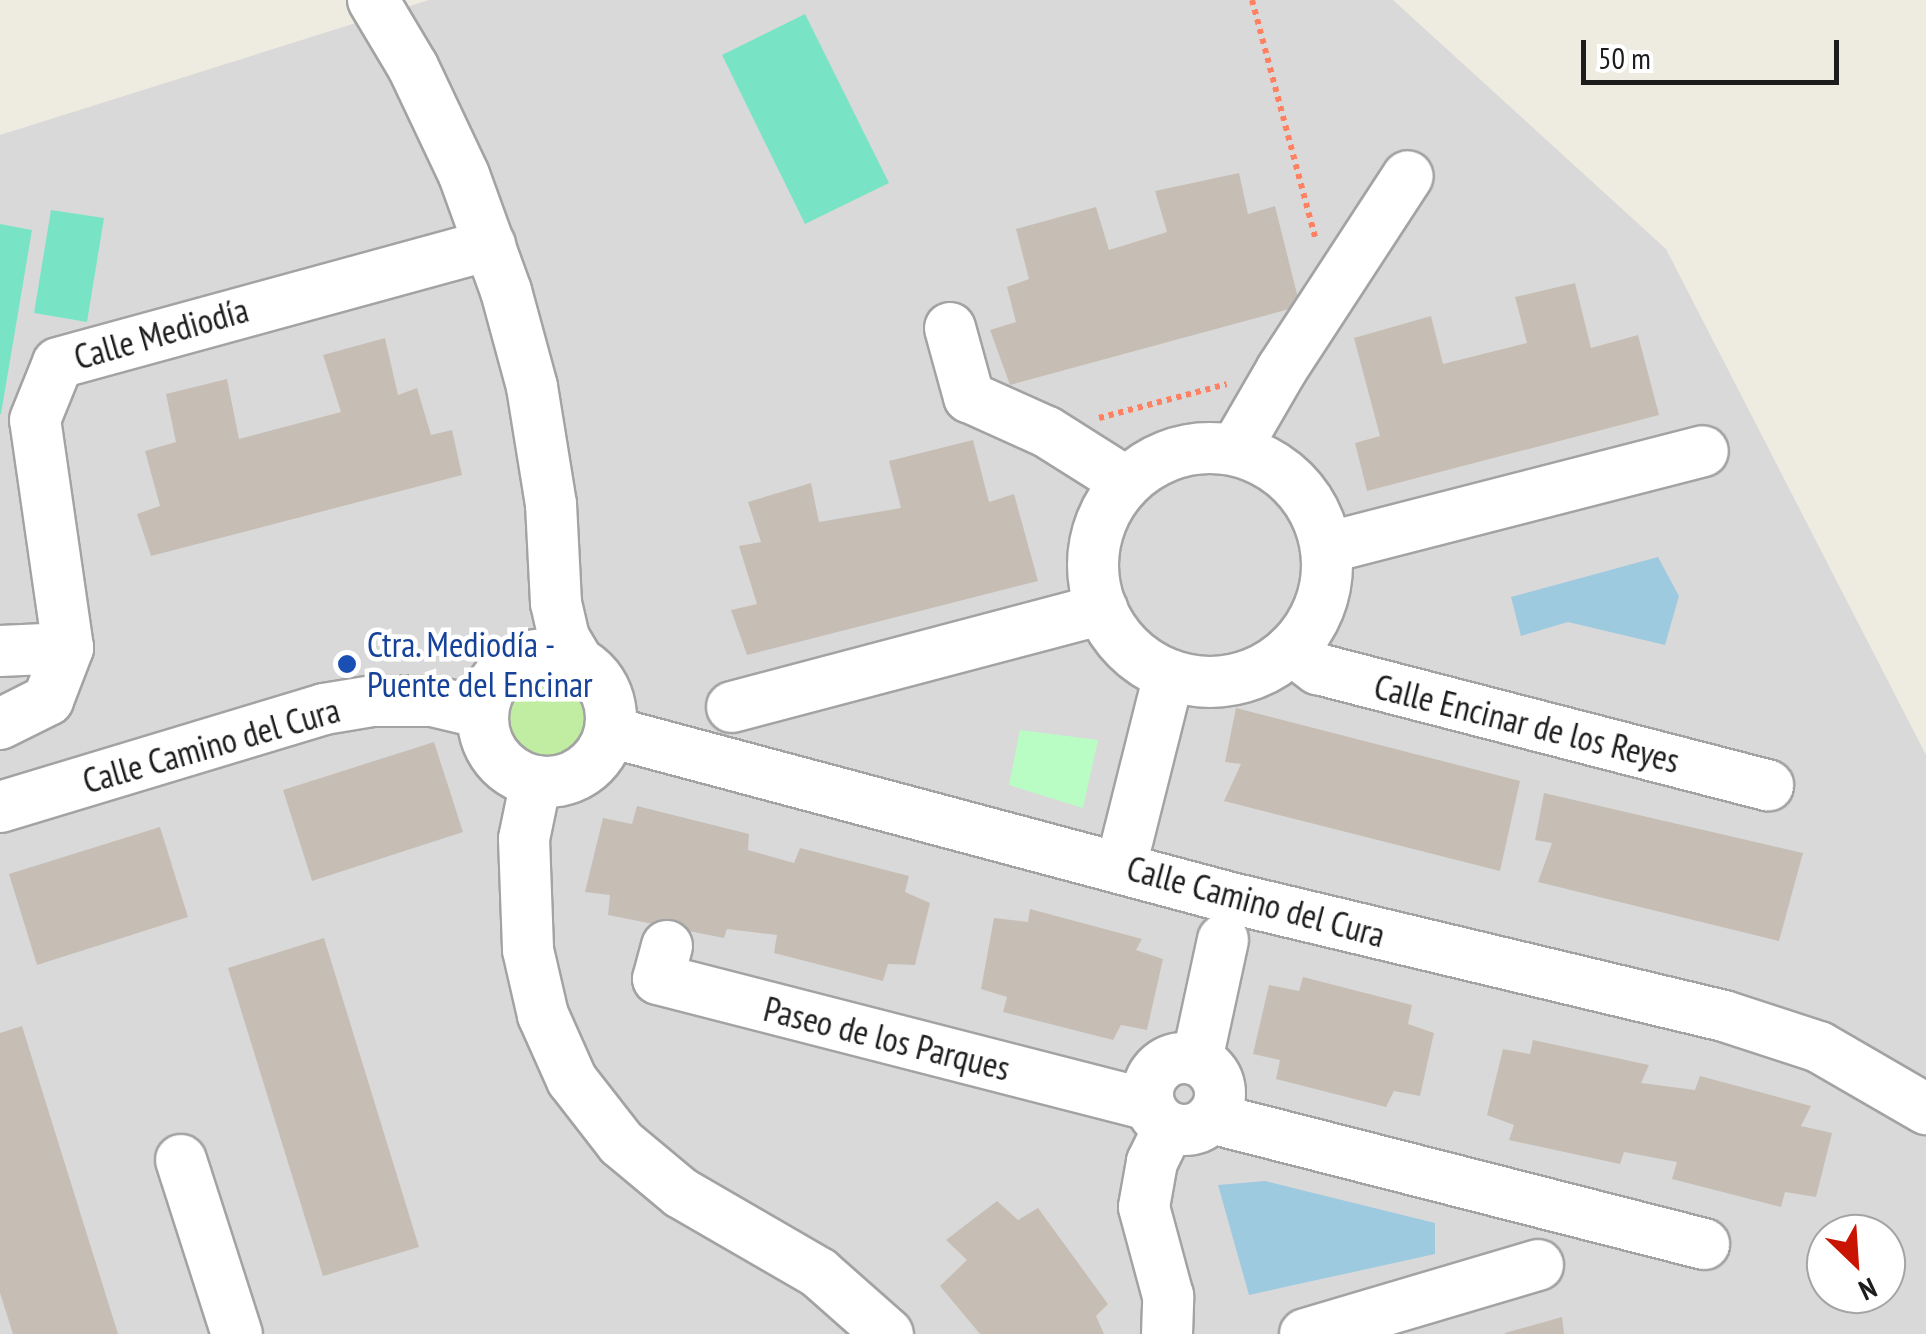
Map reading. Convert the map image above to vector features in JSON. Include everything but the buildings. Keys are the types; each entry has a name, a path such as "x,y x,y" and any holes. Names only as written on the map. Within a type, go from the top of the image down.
{"street":[{"path":"373,0 430,103 490,245 532,387 551,504 556,602 548,635 555,658"},
{"path":"1235,450 1282,369 1408,176"},
{"name":"Calle Mediodía","path":"0,724 48,700 68,648 35,420 58,362 490,245"},
{"path":"950,328 969,397 1048,432 1126,482"},
{"path":"1196,448 1235,450 1272,464 1302,490 1321,524 1326,548 1323,598 1306,633 1290,649 1245,677 1207,682 1169,675 1136,656 1111,628 1095,592 1093,553 1103,514 1126,482 1158,459 1196,448"},
{"path":"1326,548 1704,451"},
{"path":"732,706 1102,608"},
{"path":"0,651 68,648"},
{"name":"Calle Encinar de los Reyes","path":"1290,649 1318,669 1768,784"},
{"path":"555,658 599,679 610,704 610,732 600,754 583,772 560,781 536,782 514,773 496,757 485,736 483,712 491,687 508,666 555,658"},
{"path":"1122,866 1169,675"},
{"name":"Calle Camino del Cura","path":"0,807 324,710 373,701 432,701 483,712"},
{"name":"Calle Camino del Cura","path":"610,732 1231,898 1724,1016 1819,1047 1909,1100 1926,1134"},
{"path":"536,782 524,839 528,950 543,1015 572,1080 621,1143 681,1193 819,1273 888,1334"},
{"path":"1167,1334 1168,1296 1144,1208 1152,1162 1176,1117 1148,1091 1159,1067 1184,1057 1197,1060 1223,940"},
{"name":"Paseo de los Parques","path":"667,946 658,979 1176,1117 1704,1244"},
{"path":"182,1160 237,1334"},
{"path":"1304,1334 1538,1265"}],"path":[{"path":"1252,0 1330,295"},
{"path":"1048,432 1282,369"}],"shaded area":[{"path":"429,0 1393,0 1666,249 1926,755 1926,1334 0,1334 0,135"}],"green space":[{"path":"805,14 889,183 805,224 722,55"},
{"path":"51,210 104,218 87,322 34,313"},
{"path":"0,224 32,230 1,414 0,414"},
{"path":"548,669 566,673 581,683 591,698 595,716 591,734 581,749 566,759 548,763 530,759 515,749 505,734 501,716 505,698 515,683 530,673"},
{"path":"1020,730 1098,740 1083,808 1009,785"}],"water":[{"path":"1658,557 1679,596 1665,645 1568,622 1521,636 1511,597"},
{"path":"1265,1181 1435,1223 1435,1254 1249,1295 1218,1185"}],"place":[{"name":"Ctra. Mediodía - Puente del Encinar","path":"347,664"}]}
